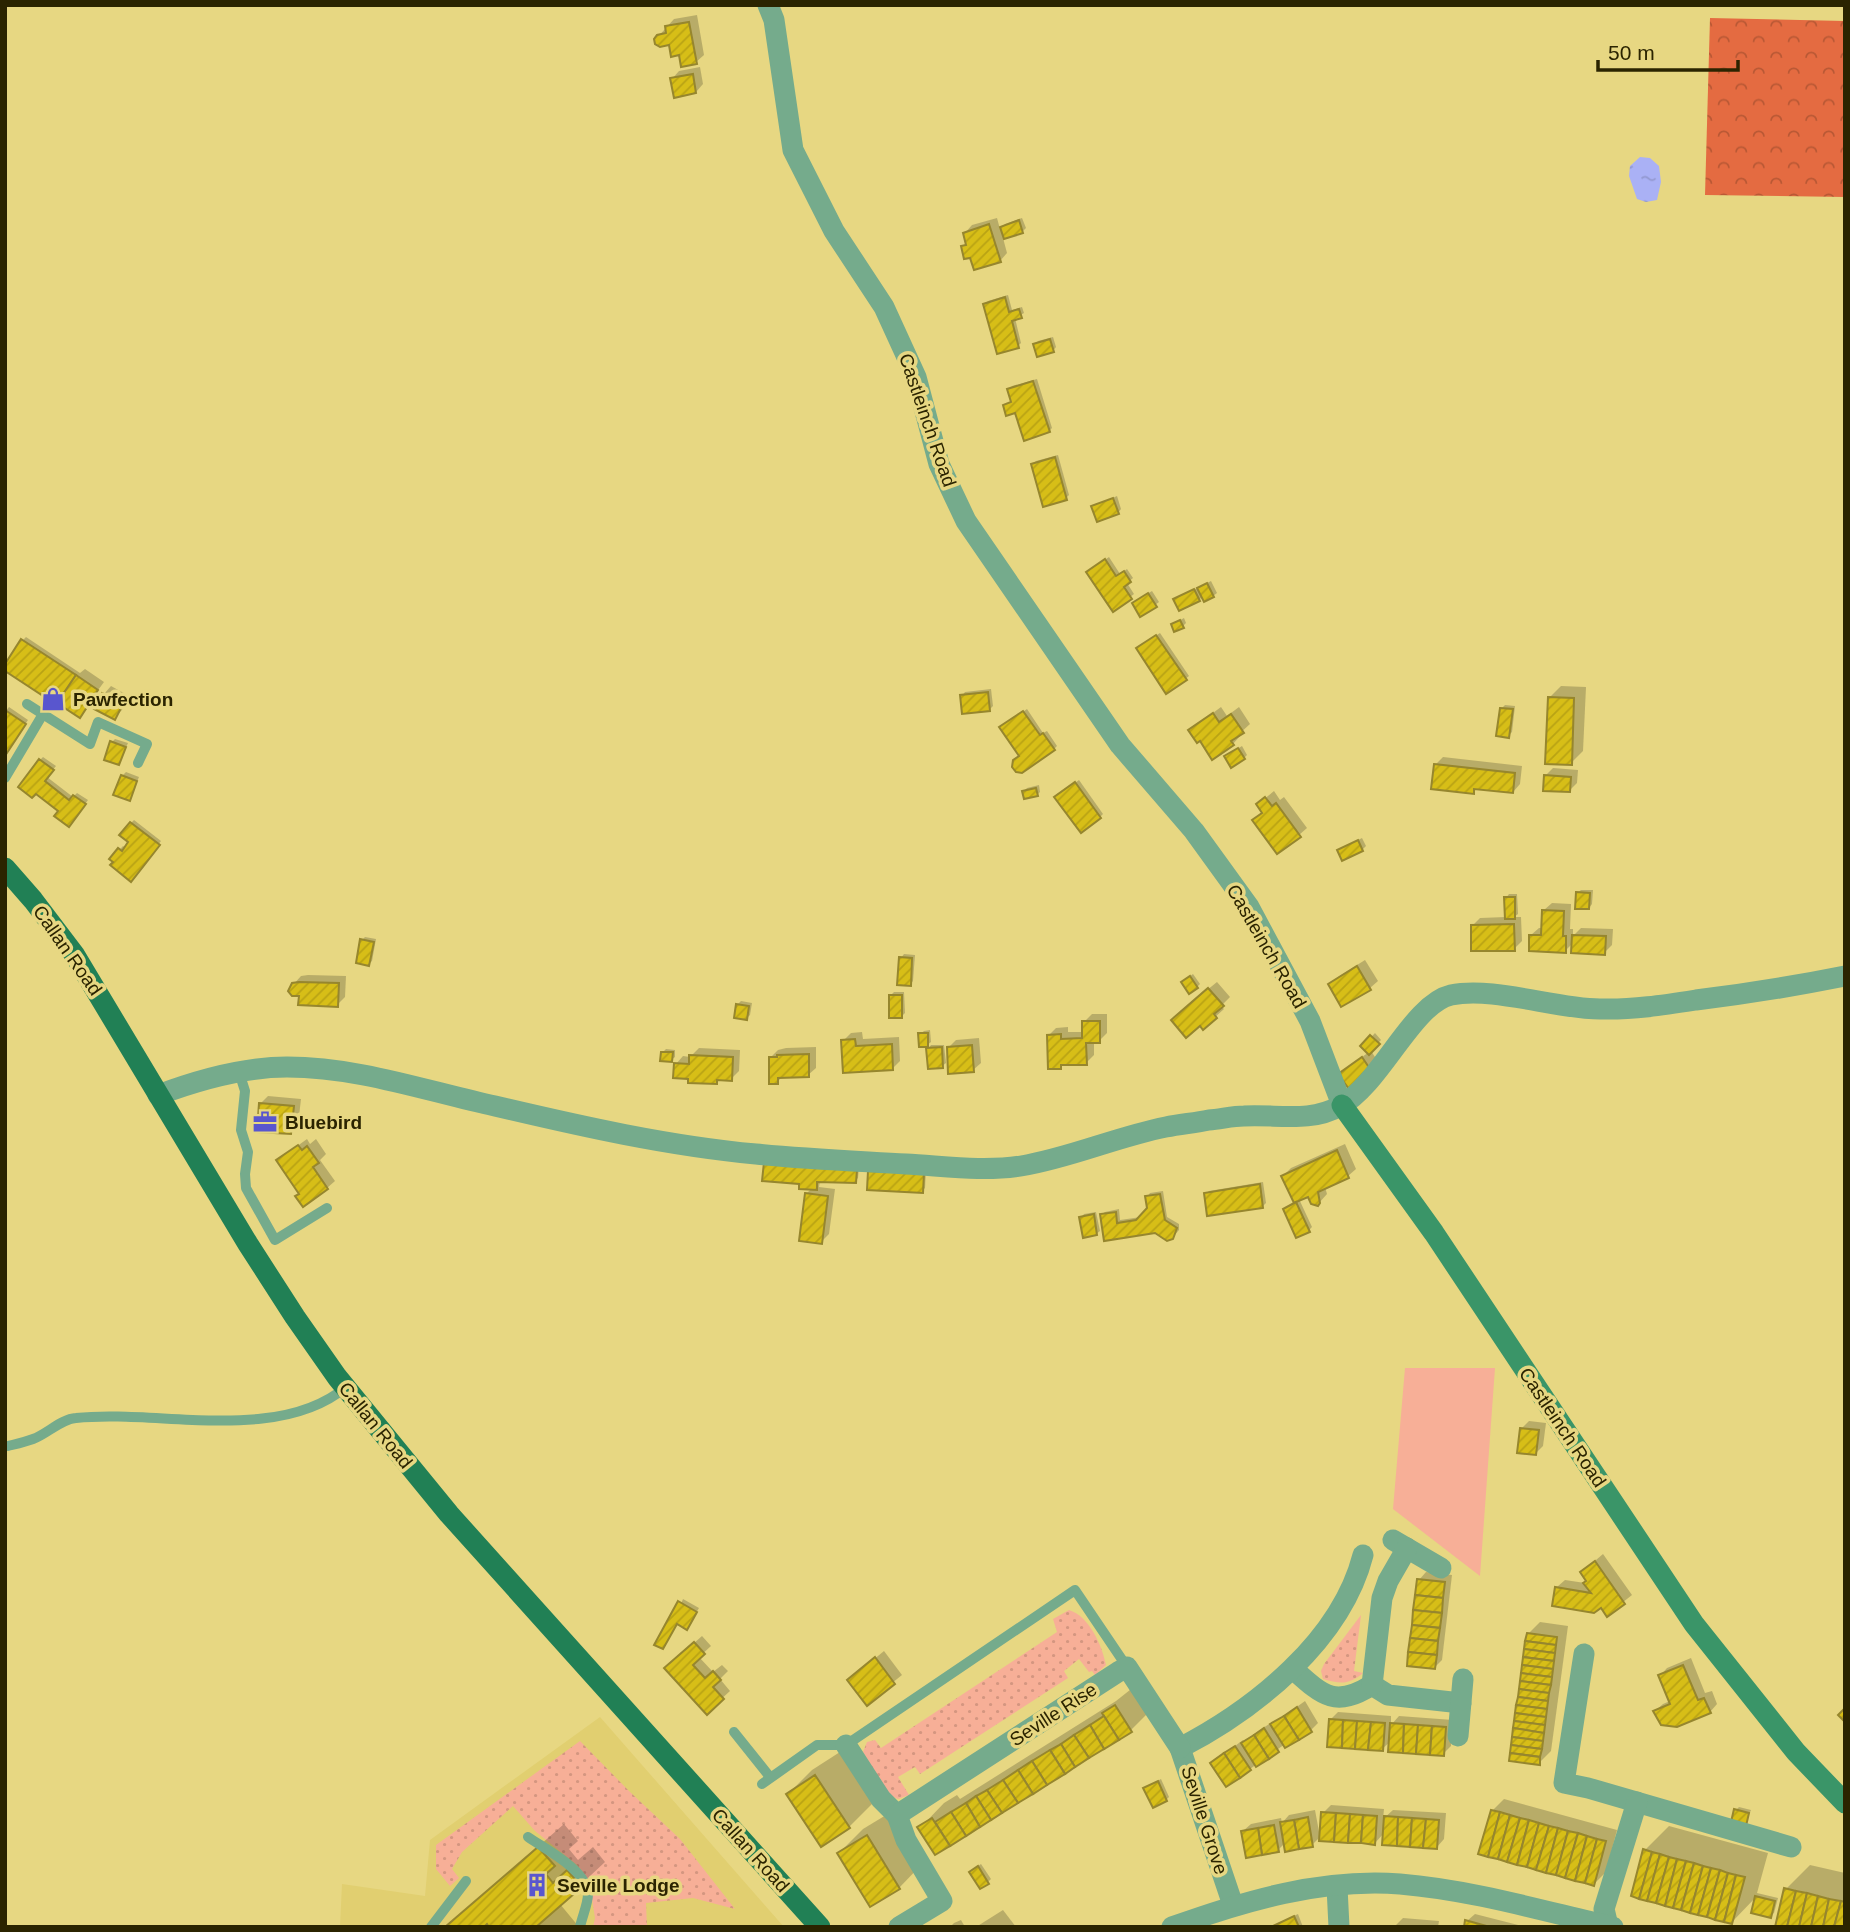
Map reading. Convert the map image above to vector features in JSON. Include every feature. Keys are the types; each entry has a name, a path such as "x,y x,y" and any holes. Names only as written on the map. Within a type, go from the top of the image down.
{"main road":[{"name":"Callan Road","path":"5,868 74,954 275,1286 345,1387 449,1514 820,1927"}],"street":[{"name":"Castleinch Road","path":"768,5 774,20 793,150 834,231 884,307 895,330 916,377 940,464 966,521 1119,745 1194,831 1249,907 1310,1021 1342,1105 1434,1233 1694,1624 1796,1752 1845,1803"},
{"path":"158,1094 187,1084 285,1066 335,1070 411,1084 493,1106 676,1144 754,1154 972,1168 1015,1167 1052,1160 1164,1127 1245,1115 1321,1114 1342,1105 1363,1087 1422,1013 1431,1004 1447,996 1502,995 1594,1009 1634,1009 1766,991 1845,976"},
{"path":"1372,1685 1382,1598 1400,1544 1441,1568"},
{"name":"Seville Grove","path":"1233,1905 1180,1748 1198,1739 1293,1669 1338,1613 1359,1572 1363,1555"},
{"path":"1584,1654 1564,1783 1791,1847"},
{"path":"1127,1667 1180,1748"},
{"name":"Seville Rise","path":"897,1815 1127,1667"},
{"path":"1293,1669 1332,1699 1354,1696 1372,1685"},
{"path":"1458,1736 1463,1679"},
{"path":"1372,1685 1388,1695 1461,1703"},
{"path":"846,1745 881,1800 897,1815 906,1840 942,1901 899,1927"},
{"path":"1611,1926 1604,1909 1637,1802"},
{"path":"1172,1927 1233,1905 1281,1894 1337,1887 1398,1884 1455,1891 1611,1926"},
{"path":"1337,1887 1339,1927"}],"lane":[{"path":"27,705 90,744 98,722 147,744 138,763"},
{"path":"5,778 43,714"},
{"path":"239,1073 245,1091 241,1130 248,1152 246,1188 275,1240 327,1208"},
{"path":"8,1446 33,1439 73,1418 223,1420 270,1417 304,1411 331,1400 345,1387"},
{"path":"734,1732 766,1780 817,1745 846,1745 1075,1591 1127,1667"},
{"path":"528,1838 569,1864 585,1884 588,1893 580,1927"},
{"path":"431,1927 466,1881"}],"shaded area":[{"path":"1405,1368 1495,1368 1480,1576 1393,1509"},
{"path":"1069,1610 1083,1618 1094,1632 1106,1665 1095,1675 1092,1671 1089,1672 1079,1659 1064,1671 1068,1678 920,1774 915,1767 898,1777 909,1795 898,1799 889,1795 863,1752 867,1742 875,1740 881,1748 1057,1632 1053,1619"},
{"path":"1361,1615 1354,1671 1363,1673 1344,1682 1323,1679 1321,1671 1324,1664"},
{"path":"600,1717 784,1927 340,1927 342,1884 425,1896 430,1840"},
{"path":"580,1741 680,1839 735,1909 693,1898 646,1903 647,1927 593,1927 595,1918 589,1880 577,1865 535,1831 513,1806 462,1852 452,1869 459,1878 450,1886 436,1869 436,1845"}],"green space":[{"path":"1710,18 1845,21 1845,197 1705,195"}],"water":[{"path":"1640,157 1650,158 1659,166 1661,182 1657,200 1646,202 1637,199 1629,176 1630,166"}],"building":[{"path":"689,22 697,64 681,67 679,55 671,57 669,45 660,47 655,44 654,39 657,35 666,33 665,26"},
{"path":"693,74 696,93 674,98 670,78"},
{"path":"1019,220 1023,233 1004,239 1000,227"},
{"path":"989,224 1001,262 974,270 970,258 964,259 961,246 966,245 963,233"},
{"path":"1005,297 1009,312 1019,309 1022,318 1012,321 1019,348 997,354 983,304"},
{"path":"1050,339 1054,352 1037,357 1033,344"},
{"path":"1033,381 1050,432 1024,441 1015,413 1006,416 1003,405 1011,402 1007,389"},
{"path":"1055,457 1067,500 1043,507 1031,464"},
{"path":"1113,498 1119,514 1097,522 1091,506"},
{"path":"1105,559 1116,576 1124,571 1131,582 1124,587 1132,599 1113,612 1086,572"},
{"path":"1207,583 1214,597 1204,602 1197,588"},
{"path":"1194,589 1200,601 1179,611 1173,599"},
{"path":"1148,593 1157,607 1140,617 1132,603"},
{"path":"1180,620 1184,628 1174,632 1171,624"},
{"path":"1156,635 1187,680 1166,694 1136,648"},
{"path":"21,639 76,675 57,705 5,671 5,664"},
{"path":"76,675 98,690 80,718 57,703"},
{"path":"988,692 990,711 962,714 960,695"},
{"path":"102,693 123,704 115,720 94,709"},
{"path":"1548,697 1574,698 1572,765 1545,764"},
{"path":"1500,708 1513,709 1509,738 1496,736"},
{"path":"5,710 26,724 5,756"},
{"path":"1023,711 1055,750 1022,773 1016,772 1012,767 1013,760 1019,756 999,727"},
{"path":"1213,713 1219,722 1231,714 1244,733 1231,741 1234,745 1212,760 1200,741 1197,743 1188,730"},
{"path":"110,741 126,747 119,765 104,760"},
{"path":"1238,748 1245,759 1231,768 1224,756"},
{"path":"39,759 54,770 45,781 69,800 73,795 86,804 69,827 54,816 58,811 36,794 32,798 18,787"},
{"path":"1434,764 1515,773 1513,793 1474,789 1474,794 1431,789"},
{"path":"121,775 137,781 130,801 113,795"},
{"path":"1544,775 1571,777 1570,792 1543,791"},
{"path":"1075,782 1101,818 1081,833 1054,797"},
{"path":"1036,788 1038,796 1024,799 1022,791"},
{"path":"1265,797 1272,806 1276,803 1301,837 1277,854 1252,820 1262,813 1256,804"},
{"path":"130,822 160,845 131,882 110,865 113,862 109,859 118,848 122,851 128,842 119,835"},
{"path":"1358,840 1363,851 1342,861 1337,850"},
{"path":"1576,892 1590,893 1589,909 1575,909"},
{"path":"1504,897 1515,897 1515,919 1505,919"},
{"path":"1542,910 1564,911 1563,936 1566,936 1566,953 1529,951 1529,935 1541,935"},
{"path":"1514,924 1515,951 1471,951 1471,925"},
{"path":"1572,935 1606,936 1605,955 1571,953"},
{"path":"360,939 374,942 369,966 356,963"},
{"path":"899,957 912,958 911,986 897,985"},
{"path":"1357,966 1371,990 1341,1007 1328,984"},
{"path":"1190,976 1198,988 1189,994 1181,982"},
{"path":"292,983 339,983 338,1007 298,1005 299,996 292,996 288,991"},
{"path":"1208,988 1224,1006 1214,1014 1217,1018 1203,1030 1200,1026 1186,1038 1171,1020"},
{"path":"889,995 902,995 902,1018 889,1018"},
{"path":"736,1004 749,1006 747,1020 734,1018"},
{"path":"1082,1021 1100,1021 1100,1043 1086,1043 1087,1065 1061,1065 1061,1069 1048,1069 1047,1035 1061,1034 1061,1039 1082,1038"},
{"path":"918,1033 928,1033 928,1047 919,1047"},
{"path":"1370,1035 1380,1044 1369,1055 1360,1046"},
{"path":"855,1039 856,1046 892,1044 893,1070 843,1073 841,1040"},
{"path":"972,1045 974,1072 948,1074 947,1047"},
{"path":"942,1047 943,1068 928,1069 926,1048"},
{"path":"661,1052 673,1052 672,1062 660,1061"},
{"path":"809,1054 809,1077 778,1078 778,1084 769,1084 769,1057"},
{"path":"689,1055 733,1057 732,1081 717,1080 717,1084 688,1083 688,1079 673,1078 674,1063 689,1064"},
{"path":"1362,1057 1372,1072 1349,1089 1338,1074"},
{"path":"259,1103 294,1106 291,1134 257,1132"},
{"path":"298,1145 302,1150 307,1146 319,1163 313,1167 328,1189 303,1207 295,1196 299,1194 276,1160"},
{"path":"1337,1150 1349,1178 1318,1192 1318,1206 1311,1204 1308,1197 1294,1203 1281,1176"},
{"path":"764,1162 857,1169 856,1183 817,1182 817,1190 799,1189 799,1184 762,1181"},
{"path":"868,1171 924,1173 923,1193 867,1190"},
{"path":"1260,1184 1263,1208 1207,1216 1204,1193"},
{"path":"805,1193 828,1196 822,1244 799,1241"},
{"path":"1160,1194 1165,1220 1177,1228 1173,1239 1167,1241 1155,1233 1104,1241 1100,1214 1116,1212 1117,1223 1136,1220 1147,1208 1145,1196"},
{"path":"1296,1202 1310,1232 1296,1238 1283,1209"},
{"path":"1094,1214 1097,1235 1083,1238 1079,1217"},
{"path":"1520,1428 1539,1430 1536,1455 1517,1453"},
{"path":"1595,1561 1625,1604 1607,1617 1601,1608 1594,1613 1552,1606 1555,1587 1591,1593 1583,1583 1586,1581 1580,1572"},
{"path":"1417,1579 1445,1582 1443,1598 1415,1595"},
{"path":"1415,1595 1443,1598 1442,1613 1413,1610"},
{"path":"678,1601 697,1612 687,1630 677,1624 663,1649 654,1645"},
{"path":"1413,1610 1442,1613 1440,1628 1412,1625"},
{"path":"1412,1625 1440,1628 1438,1641 1410,1638"},
{"path":"1527,1633 1557,1637 1556,1645 1525,1641"},
{"path":"1410,1638 1438,1641 1437,1655 1408,1652"},
{"path":"1525,1641 1556,1645 1555,1653 1524,1649"},
{"path":"694,1642 705,1654 693,1665 705,1678 713,1671 721,1680 713,1687 724,1699 707,1715 664,1668"},
{"path":"1524,1649 1555,1653 1554,1661 1523,1657"},
{"path":"1408,1652 1437,1655 1435,1669 1407,1666"},
{"path":"875,1657 895,1684 867,1706 847,1680"},
{"path":"1523,1657 1554,1661 1553,1669 1522,1665"},
{"path":"1522,1665 1553,1669 1552,1677 1521,1673"},
{"path":"1683,1665 1698,1700 1704,1698 1711,1713 1677,1727 1661,1725 1653,1711 1670,1704 1658,1675"},
{"path":"1521,1673 1552,1677 1551,1685 1520,1681"},
{"path":"1520,1681 1551,1685 1549,1693 1519,1689"},
{"path":"1519,1689 1549,1693 1548,1701 1518,1697"},
{"path":"1518,1697 1548,1701 1547,1709 1516,1705"},
{"path":"1115,1705 1132,1732 1119,1740 1102,1713"},
{"path":"1516,1705 1547,1709 1546,1717 1515,1713"},
{"path":"1297,1707 1312,1732 1299,1740 1284,1716"},
{"path":"1845,1708 1845,1722 1838,1715"},
{"path":"1515,1713 1546,1717 1545,1725 1514,1721"},
{"path":"1104,1716 1119,1740 1104,1749 1090,1725"},
{"path":"1284,1716 1299,1740 1285,1748 1270,1724"},
{"path":"1329,1719 1343,1720 1342,1748 1327,1747"},
{"path":"1343,1720 1357,1721 1355,1749 1342,1748"},
{"path":"1357,1721 1371,1722 1368,1750 1355,1749"},
{"path":"1514,1721 1545,1725 1544,1733 1513,1728"},
{"path":"1371,1722 1385,1723 1383,1751 1368,1750"},
{"path":"1390,1723 1404,1724 1403,1753 1388,1752"},
{"path":"1404,1724 1418,1725 1416,1754 1403,1753"},
{"path":"1090,1725 1104,1749 1089,1758 1074,1735"},
{"path":"1418,1725 1432,1726 1430,1755 1416,1754"},
{"path":"1432,1726 1446,1727 1444,1756 1430,1755"},
{"path":"1264,1728 1279,1752 1269,1759 1254,1735"},
{"path":"1513,1728 1544,1733 1543,1741 1512,1737"},
{"path":"1074,1735 1089,1758 1075,1767 1061,1744"},
{"path":"1254,1735 1269,1759 1256,1767 1241,1743"},
{"path":"1512,1737 1543,1741 1542,1749 1511,1745"},
{"path":"1061,1744 1075,1767 1065,1774 1050,1750"},
{"path":"1511,1745 1542,1749 1540,1757 1510,1753"},
{"path":"1235,1746 1251,1770 1240,1778 1224,1753"},
{"path":"1050,1750 1065,1774 1047,1785 1032,1761"},
{"path":"1224,1753 1240,1778 1226,1787 1210,1763"},
{"path":"1510,1753 1540,1757 1540,1765 1509,1761"},
{"path":"1032,1761 1047,1785 1033,1794 1018,1770"},
{"path":"1018,1770 1033,1794 1018,1803 1003,1780"},
{"path":"815,1775 850,1828 821,1847 786,1794"},
{"path":"1003,1780 1018,1803 1002,1813 987,1790"},
{"path":"1158,1781 1167,1801 1153,1808 1143,1788"},
{"path":"987,1790 1002,1813 991,1820 976,1796"},
{"path":"976,1796 991,1820 980,1827 966,1803"},
{"path":"966,1803 980,1827 966,1836 951,1812"},
{"path":"1734,1809 1749,1813 1746,1826 1731,1822"},
{"path":"1491,1810 1500,1812 1488,1857 1478,1854"},
{"path":"951,1812 966,1836 950,1846 935,1822"},
{"path":"1321,1812 1336,1813 1334,1842 1319,1841"},
{"path":"1500,1812 1510,1815 1498,1859 1488,1857"},
{"path":"1336,1813 1350,1814 1348,1843 1334,1842"},
{"path":"1350,1814 1363,1815 1361,1843 1348,1843"},
{"path":"1363,1815 1377,1816 1375,1845 1361,1843"},
{"path":"1510,1815 1520,1818 1507,1862 1498,1859"},
{"path":"1384,1816 1398,1817 1397,1846 1382,1845"},
{"path":"1308,1817 1313,1847 1299,1849 1294,1820"},
{"path":"1398,1817 1412,1818 1410,1847 1397,1846"},
{"path":"932,1818 950,1846 935,1855 917,1827"},
{"path":"1412,1818 1426,1819 1423,1848 1410,1847"},
{"path":"1520,1818 1529,1820 1517,1865 1507,1862"},
{"path":"1426,1819 1439,1820 1437,1849 1423,1848"},
{"path":"1294,1820 1299,1849 1285,1852 1280,1822"},
{"path":"1529,1820 1539,1823 1527,1867 1517,1865"},
{"path":"1539,1823 1549,1826 1536,1870 1527,1867"},
{"path":"1274,1825 1279,1852 1262,1855 1258,1828"},
{"path":"1549,1826 1558,1828 1546,1873 1536,1870"},
{"path":"1258,1828 1262,1855 1246,1858 1241,1831"},
{"path":"1558,1828 1568,1831 1556,1875 1546,1873"},
{"path":"1568,1831 1578,1833 1565,1878 1556,1875"},
{"path":"1578,1833 1587,1836 1575,1881 1565,1878"},
{"path":"867,1835 900,1889 870,1907 837,1853"},
{"path":"1587,1836 1597,1839 1585,1883 1575,1881"},
{"path":"1597,1839 1606,1841 1594,1886 1585,1883"},
{"name":"Seville Lodge","path":"538,1847 555,1866 546,1874 553,1883 567,1870 582,1887 536,1927 489,1927 487,1924 484,1927 445,1927"},
{"path":"1643,1849 1652,1852 1639,1899 1631,1896"},
{"path":"1652,1852 1660,1854 1647,1901 1639,1899"},
{"path":"1660,1854 1669,1857 1656,1903 1647,1901"},
{"path":"1669,1857 1677,1859 1665,1906 1656,1903"},
{"path":"1677,1859 1686,1861 1673,1908 1665,1906"},
{"path":"1686,1861 1694,1863 1681,1910 1673,1908"},
{"path":"1694,1863 1703,1866 1690,1913 1681,1910"},
{"path":"978,1866 989,1884 980,1889 969,1872"},
{"path":"1703,1866 1711,1868 1698,1915 1690,1913"},
{"path":"1711,1868 1720,1870 1707,1917 1698,1915"},
{"path":"1720,1870 1728,1873 1715,1920 1707,1917"},
{"path":"1728,1873 1736,1875 1724,1922 1715,1920"},
{"path":"1736,1875 1745,1877 1732,1924 1724,1922"},
{"path":"1784,1888 1796,1891 1787,1927 1775,1927"},
{"path":"1796,1891 1807,1893 1799,1927 1787,1927"},
{"path":"1807,1893 1818,1896 1811,1927 1799,1927"},
{"path":"1755,1896 1775,1901 1771,1918 1751,1913"},
{"path":"1818,1896 1829,1899 1823,1927 1811,1927"},
{"path":"1829,1899 1841,1901 1834,1927 1823,1927"},
{"path":"1841,1901 1845,1902 1845,1927 1834,1927"},
{"path":"1294,1916 1299,1927 1271,1927"},
{"path":"1465,1920 1490,1927 1464,1927"}],"place":[{"name":"Pawfection","path":"53,699"},
{"name":"Bluebird","path":"265,1122"},
{"name":"Seville Lodge","path":"537,1885"}]}
